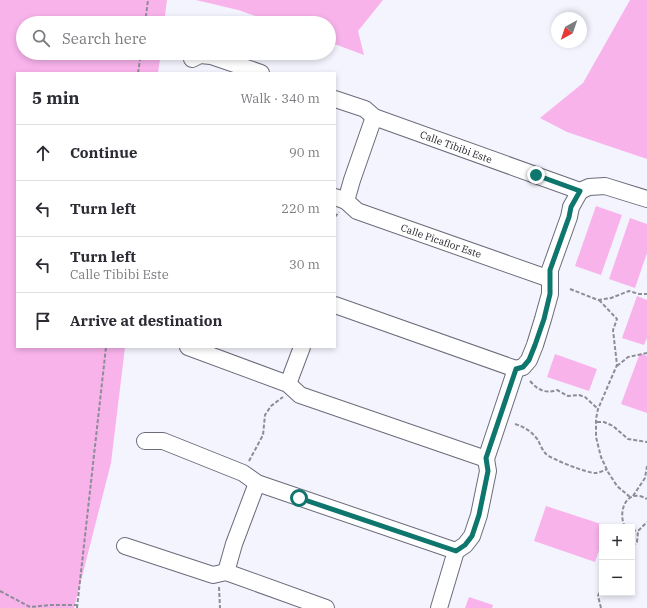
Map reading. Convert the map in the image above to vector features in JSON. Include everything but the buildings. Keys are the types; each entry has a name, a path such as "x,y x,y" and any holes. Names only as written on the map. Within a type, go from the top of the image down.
{"street":[{"path":"223,60 258,72"},
{"name":"Calle Tibibi Este","path":"336,98 365,109 374,117 580,191"},
{"path":"340,199 352,180 374,117"},
{"path":"336,305 516,369 523,367 529,360 544,319 550,294 550,270 569,217 571,207 580,191 590,187 605,186 647,199"},
{"name":"Calle Picaflor Este","path":"340,199 357,211 550,279"},
{"path":"191,348 291,386 300,395 486,458"},
{"path":"291,386 302,348"},
{"path":"439,608 456,551 465,545 472,536 479,515 488,471 486,458 516,369"},
{"path":"145,441 163,441 243,472 257,483 456,551"},
{"path":"220,573 234,544 257,483"},
{"path":"125,546 220,573 326,608"}],"path":[{"path":"146,16 148,0"},
{"path":"138,72 140,60"},
{"path":"570,289 600,300 617,319 613,330 616,367 598,409 596,422 597,442 606,469 617,486 632,497 638,496 647,499"},
{"path":"600,300 611,298 629,291 639,294 647,294"},
{"path":"0,591 30,607 51,605 77,606 106,348"},
{"path":"616,367 628,358 647,353"},
{"path":"530,381 542,391 546,392 557,390 568,396 582,396 598,409"},
{"path":"243,472 263,435 265,415 271,406 291,386"},
{"path":"596,422 604,422 613,426 628,439 647,442"},
{"path":"515,424 522,426 531,432 538,440 545,454 554,459 594,473 606,469"},
{"path":"625,524 622,518 625,502 632,497 641,486 645,478 647,466"},
{"path":"635,544 637,542 638,531 647,522"},
{"path":"220,573 220,608"},
{"path":"599,594 598,596 601,608"}],"shaded area":[{"path":"0,0 167,0 165,16 16,16 16,60 160,60 158,72 16,72 16,348 125,348 111,463 74,608 0,608"},
{"path":"196,0 383,0 358,31 364,55 336,45 336,16 255,16 238,10"},
{"path":"630,0 647,0 647,159 567,132 540,118 583,83"},
{"path":"596,206 622,215 601,275 575,266"},
{"path":"630,218 647,224 647,253 635,288 609,279"},
{"path":"637,296 647,300 647,338 644,345 622,338"},
{"path":"640,353 647,356 647,413 621,404"},
{"path":"555,354 597,369 589,391 547,377"},
{"path":"546,506 601,524 599,524 599,550 595,562 534,541"},
{"path":"469,597 493,605 492,608 465,608"}],"route":[{"path":"299,498 456,551 465,545 472,536 479,515 488,471 486,458 516,369 523,367 529,360 535,345 544,319 550,294 550,270 569,217 571,207 580,191 536,175"}]}
